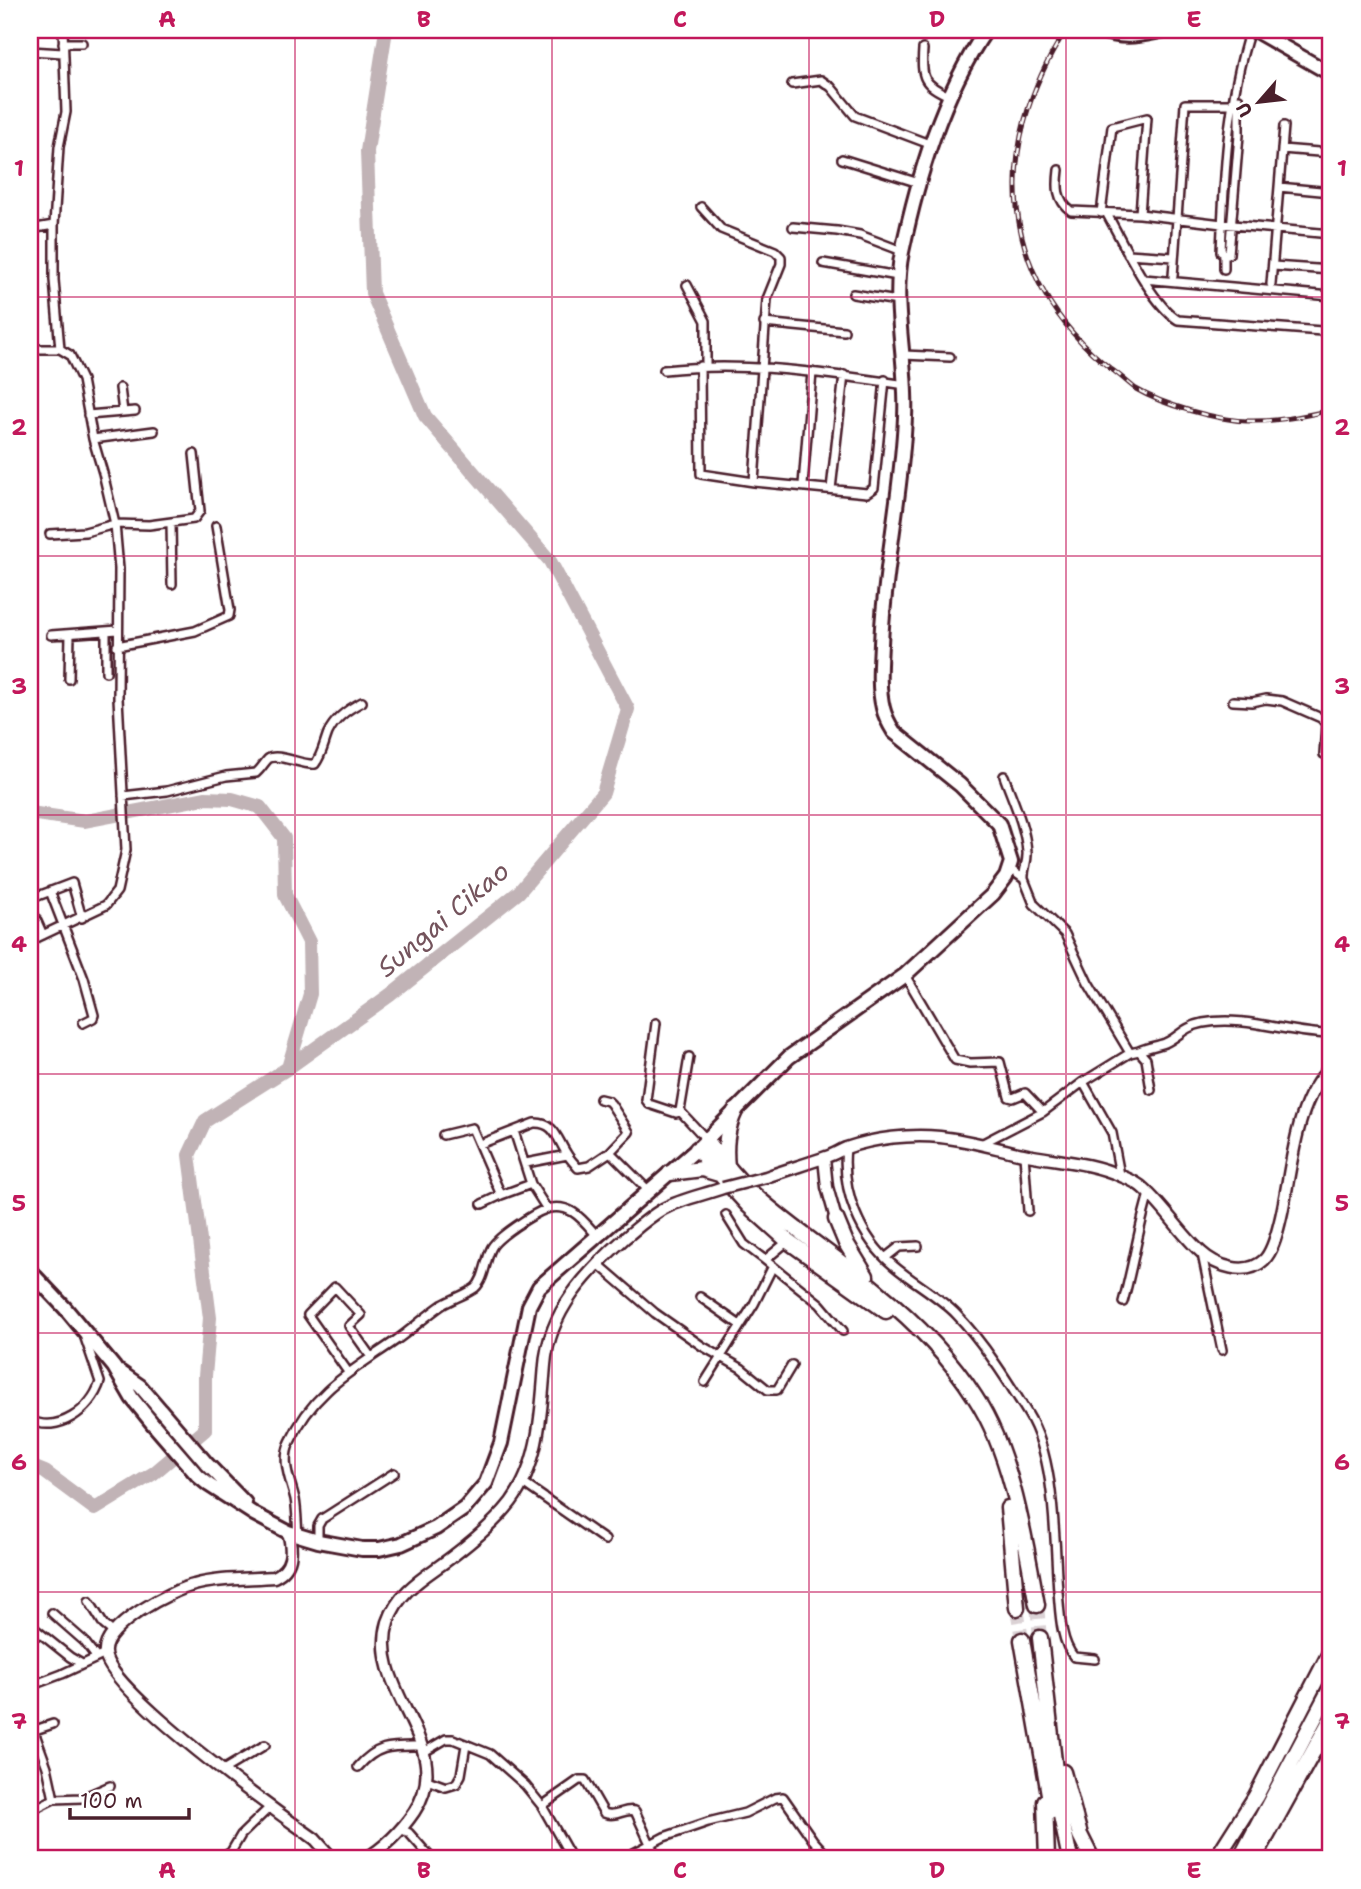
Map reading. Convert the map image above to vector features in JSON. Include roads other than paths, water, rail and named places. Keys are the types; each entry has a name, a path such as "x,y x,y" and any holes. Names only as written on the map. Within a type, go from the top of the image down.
{"highway":[{"path":"30,1271 114,1367 132,1398 198,1476 254,1514 303,1537 362,1549 379,1549 419,1537 452,1518 475,1498 486,1483 501,1443 520,1345 533,1296 559,1268 598,1237 702,1144 801,1047 905,975 993,894 1010,869 1010,852 999,824 976,799 894,732 882,706 881,680 882,614 905,419 906,385 898,302 902,251 919,183 949,96 986,30"},
{"path":"1099,30 1131,37 1165,30"},
{"path":"1252,30 1331,74"},
{"path":"724,1176 725,1147 735,1111"},
{"path":"702,1144 749,1206 788,1241 875,1301 936,1357 970,1400 992,1445 1002,1478 1011,1518 1017,1608"},
{"path":"670,1173 702,1169 724,1176 759,1199 878,1292 940,1350 975,1397 999,1448 1018,1511 1037,1605"},
{"path":"801,1232 823,1240 831,1233 836,1219"},
{"path":"836,1219 858,1266 878,1292"},
{"path":"114,1367 140,1386 254,1514"},
{"path":"1041,1638 1059,1806 1070,1859"},
{"path":"1022,1640 1061,1859"},
{"path":"1216,1859 1256,1796 1331,1651"},
{"path":"1240,1859 1331,1687"},
{"path":"1254,1859 1331,1718"},
{"path":"1051,1726 1080,1835 1092,1859"},
{"path":"1043,1769 1047,1859"}],"street":[{"path":"60,349 54,280 54,225 59,147 66,112 63,30"},
{"path":"1225,253 1232,225 1237,88 1242,55 1252,30"},
{"path":"64,43 82,43"},
{"path":"923,49 925,79 932,88 949,96"},
{"path":"30,51 63,53"},
{"path":"792,84 821,80 831,87 855,116 932,145"},
{"path":"1224,269 1222,224 1226,166 1236,103"},
{"path":"1173,276 1185,104 1236,103"},
{"path":"1140,214 1147,118 1111,128 1104,213 1167,312 1178,320 1322,331 1331,325"},
{"path":"1270,284 1284,126"},
{"path":"1282,149 1331,153"},
{"path":"842,159 919,183"},
{"path":"1226,166 1236,167"},
{"path":"1059,170 1058,191 1064,206 1071,211 1140,214 1331,234"},
{"path":"1279,187 1331,192"},
{"path":"701,207 721,229 775,251 781,257 781,264 767,299 764,323 754,482"},
{"path":"30,229 54,225"},
{"path":"793,227 837,230 860,235 902,251"},
{"path":"1128,254 1174,257"},
{"path":"823,262 898,276"},
{"path":"1273,266 1331,270"},
{"path":"1144,279 1331,296"},
{"path":"687,285 706,321 701,474 870,493 874,488 885,380"},
{"path":"853,294 898,302"},
{"path":"764,323 844,331"},
{"path":"30,349 60,349 70,355 80,373 93,439 115,524 119,569 117,646 126,834 124,865 117,891 106,905 30,941"},
{"path":"904,355 950,357"},
{"path":"664,370 703,366 762,367 885,380 906,385"},
{"path":"803,485 812,372"},
{"path":"831,489 844,375"},
{"path":"120,388 122,412"},
{"path":"88,415 135,411"},
{"path":"93,439 154,431"},
{"path":"50,534 85,532 115,524 194,519 200,511 194,454"},
{"path":"170,522 172,584"},
{"path":"117,646 195,631 229,616 216,526"},
{"path":"51,635 118,630"},
{"path":"106,631 106,672"},
{"path":"69,679 70,634"},
{"path":"1233,701 1282,701 1321,718 1326,724 1323,751 1331,757"},
{"path":"123,796 167,791 226,776 256,773 269,758 275,756 314,765 318,762 329,732 338,719 362,702"},
{"path":"1003,776 1019,812 1027,850 1024,879 1034,904 1065,934 1088,982 1130,1053"},
{"path":"1010,869 1024,879"},
{"path":"30,899 72,883 82,918"},
{"path":"50,891 94,1015 83,1023"},
{"path":"30,906 43,935"},
{"path":"905,975 955,1060 970,1063 1000,1062 1009,1097 1025,1093 1043,1112"},
{"path":"981,1144 1043,1112 1083,1082 1130,1053 1166,1042 1185,1029 1214,1022 1272,1026 1307,1034 1331,1034"},
{"path":"656,1023 646,1100 649,1104 676,1113 680,1111"},
{"path":"1139,1051 1146,1059 1151,1090"},
{"path":"689,1057 680,1111 702,1144"},
{"path":"365,1859 384,1846 401,1829 419,1805 427,1780 423,1749 394,1687 388,1667 385,1639 391,1615 402,1594 488,1527 510,1503 523,1483 540,1422 545,1361 554,1331 569,1296 597,1263 663,1209 724,1176 766,1177 846,1148 904,1136 937,1136 1024,1154 1075,1161 1120,1175 1134,1181 1149,1194 1202,1254 1232,1268 1255,1266 1264,1260 1271,1250 1305,1109 1317,1084 1331,1067"},
{"path":"1083,1082 1112,1133 1120,1175"},
{"path":"480,1144 534,1124 547,1125 556,1131 567,1155 580,1169 589,1166 610,1152 629,1132 611,1104 600,1099"},
{"path":"443,1136 472,1128 501,1195"},
{"path":"514,1131 531,1184 547,1209"},
{"path":"846,1148 844,1168 850,1200 867,1233 885,1258 960,1318 1036,1427 1049,1489 1060,1613 1068,1648 1074,1657 1095,1659"},
{"path":"610,1152 649,1191"},
{"path":"1024,1154 1028,1211"},
{"path":"526,1163 567,1155"},
{"path":"824,1158 827,1187 836,1219"},
{"path":"482,1204 531,1184"},
{"path":"1123,1302 1149,1194"},
{"path":"303,1537 286,1471 289,1446 312,1405 327,1389 424,1321 441,1306 476,1287 492,1246 537,1213 560,1206 571,1209 598,1237"},
{"path":"726,1214 744,1244 820,1304 843,1331"},
{"path":"765,1260 788,1241"},
{"path":"885,1258 899,1247 918,1246"},
{"path":"1202,1254 1222,1350"},
{"path":"597,1263 654,1313 771,1392 777,1390 792,1365"},
{"path":"705,1382 754,1304 773,1266"},
{"path":"348,1372 308,1315 334,1287 361,1314 349,1326 370,1357"},
{"path":"700,1297 740,1325"},
{"path":"30,1420 48,1425 62,1423 82,1408 99,1387 100,1382 82,1330"},
{"path":"30,1686 100,1656 119,1625 183,1588 281,1574 288,1566 291,1550 318,1526 322,1519 338,1506 394,1473"},
{"path":"523,1483 606,1540"},
{"path":"291,1550 303,1537"},
{"path":"89,1601 104,1625 114,1633"},
{"path":"52,1613 100,1656 122,1683 179,1736 314,1839 333,1859"},
{"path":"30,1625 82,1664"},
{"path":"53,1724 40,1727 35,1730 35,1734 47,1767 54,1800"},
{"path":"358,1767 367,1756 386,1747 423,1749 446,1740 460,1740 490,1754 514,1773 542,1806 572,1859"},
{"path":"223,1770 265,1745"},
{"path":"427,1780 450,1787 456,1784 461,1775 466,1745"},
{"path":"542,1806 583,1779 604,1813 615,1815 629,1810 635,1811 657,1859"},
{"path":"30,1811 54,1800 82,1798 110,1786"},
{"path":"622,1859 688,1828 745,1813 775,1798 783,1797 830,1859"},
{"path":"220,1859 231,1853 241,1835 270,1807"},
{"path":"401,1829 432,1859"}],"waterway":[{"name":"Sungai Cikao","path":"30,1466 45,1472 95,1509 154,1473 205,1430 205,1376 210,1318 189,1155 205,1121 288,1068 390,995 519,892 603,793 628,709 550,561 425,416 372,293 367,151 386,30"},
{"path":"30,813 85,821 205,798 232,799 260,807 284,838 285,895 309,942 310,994 288,1068"}],"tunnel":[{"path":"1037,1605 1040,1638"},
{"path":"1017,1608 1022,1640"}],"railway":[{"path":"1066,30 1041,74 1025,120 1017,165 1017,210 1027,253 1045,295 1073,333 1111,369 1136,389 1160,401 1205,415 1247,421 1279,420 1331,410"}]}
